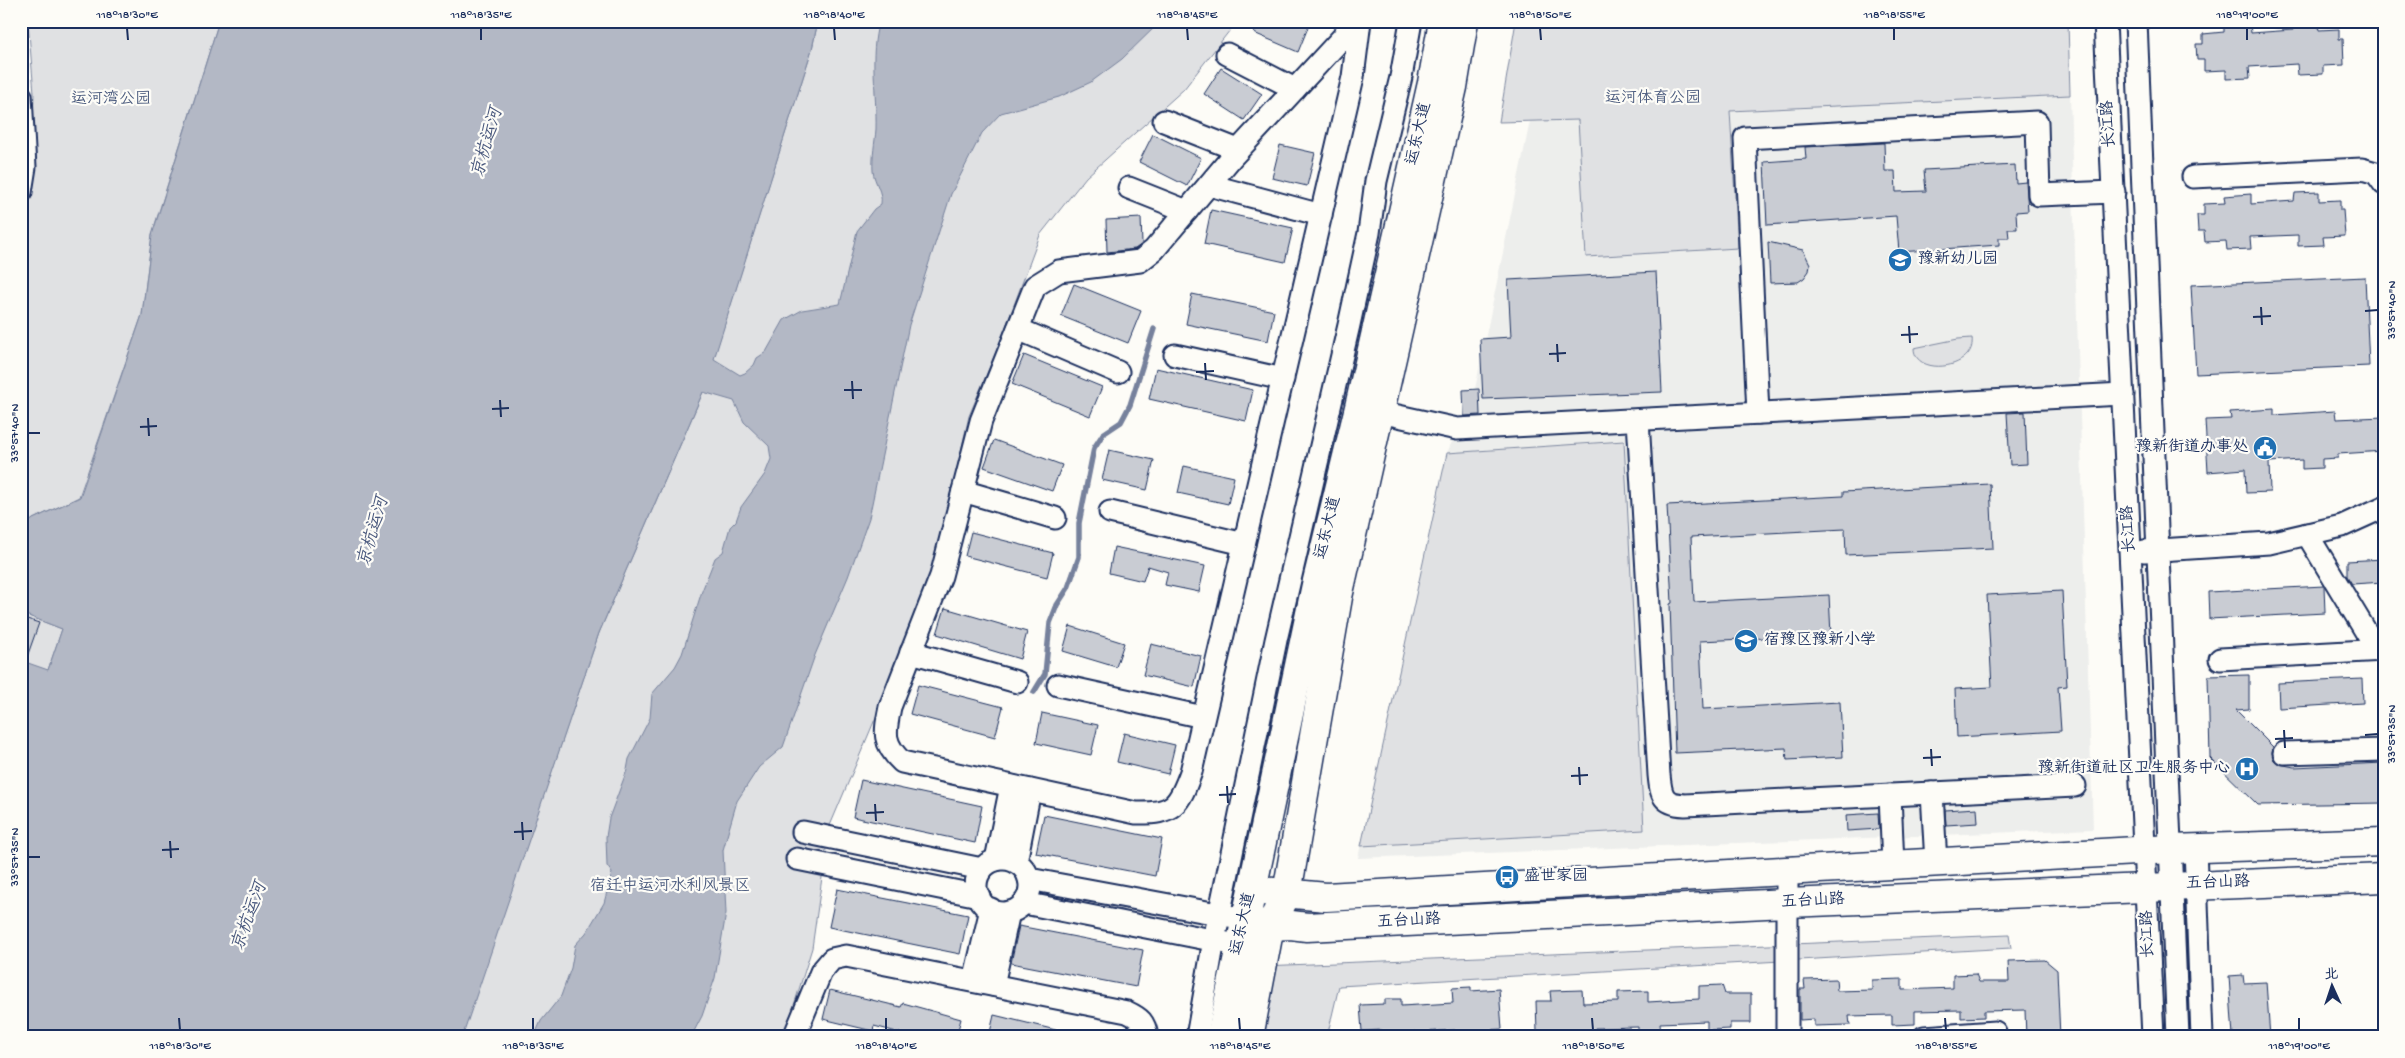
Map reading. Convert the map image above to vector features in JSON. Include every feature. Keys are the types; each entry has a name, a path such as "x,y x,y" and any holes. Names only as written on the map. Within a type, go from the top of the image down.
{"main road":[{"name":"运东大道","path":"1221,1037 1227,943 1232,917 1252,890 1316,585 1359,407 1432,83 1443,21"},
{"name":"运东大道","path":"1249,1037 1270,926 1287,893 1338,597 1453,87 1464,21"},
{"name":"五台山路","path":"1252,890 1326,897 2170,849 2384,842"},
{"name":"五台山路","path":"1232,917 1270,926 1291,925 1307,927 1788,903 2384,878"}],"street":[{"path":"1352,21 1343,37 1238,150 1154,250 1140,261 1060,271 1047,277 1035,286 981,421 941,576 890,707 886,728 887,741 891,752 902,762 1136,812 1160,812 1173,807 1182,796 1191,772 1353,77 1360,21"},
{"path":"803,832 1006,868 1232,917 1276,640 1369,233 1376,181 1401,77 1411,21"},
{"name":"长江路","path":"2105,21 2131,551 2170,849"},
{"name":"长江路","path":"2136,21 2178,1037"},
{"path":"1227,54 1295,88"},
{"path":"21,96 25,167 21,192"},
{"path":"1164,121 1238,150"},
{"path":"1758,413 1745,138 2037,122 2039,195 2114,192"},
{"path":"2193,177 2362,169 2376,173 2384,184"},
{"path":"1209,185 1320,215"},
{"path":"1129,188 1187,211"},
{"path":"1018,329 1118,372"},
{"path":"1175,355 1283,378"},
{"path":"1380,412 1457,430 2123,394"},
{"path":"1638,420 1660,791 1664,799 1674,805 1685,806 2075,786"},
{"path":"963,491 1055,518"},
{"path":"2131,551 2269,543 2342,526 2384,507"},
{"path":"1110,512 1244,544"},
{"path":"2220,659 2380,650 2307,534"},
{"path":"911,652 1018,682"},
{"path":"1058,685 1203,717"},
{"path":"2284,753 2384,750"},
{"path":"1001,905 976,887 1006,868 1021,788"},
{"path":"1932,793 1936,862"},
{"path":"1890,795 1893,865"},
{"path":"2170,849 2172,886 2202,1037"},
{"path":"797,859 1001,905 1227,943 1196,1037"},
{"path":"983,983 1001,905 1030,887 1006,868"},
{"path":"1787,871 1787,1037"},
{"name":"长江路","path":"2153,1037 2172,886"},
{"path":"794,1037 821,972 832,960 846,956 865,958 1127,1012 1139,1018 1145,1024 1147,1037"},
{"path":"1924,1037 1995,1032"}],"shaded area":[{"name":"宿豫区豫新小学","path":"2070,95 2093,829 1358,858 1447,453 1475,389 1530,121 1579,120 1587,257 1738,248 1730,111"}],"green space":[{"name":"运河湾公园","path":"28,21 219,21 152,234 142,315 79,497 33,519 21,529 21,227 31,180 34,93"},
{"name":"宿迁中运河水利风景区","path":"818,21 1237,21 1184,89 1086,177 1040,235 1001,340 969,416 942,534 925,590 892,679 829,828 812,948 784,1037 461,1037 599,633 703,392 812,49"},
{"name":"运河体育公园","path":"1516,21 2068,21 2070,95 1730,111 1738,248 1586,257 1578,120 1499,122"},
{"path":"1972,338 1971,349 1965,357 1956,363 1945,366 1934,366 1924,363 1917,357 1914,348 1958,339"},
{"path":"1624,441 1644,830 1361,846 1447,453"},
{"path":"21,613 62,629 48,670 21,681"},
{"path":"2009,935 2011,948 1339,986 1327,1037 1249,1037 1263,966"}],"water":[{"name":"京杭运河","path":"219,21 818,21 812,49 714,359 740,375 745,373 754,365 757,358 766,352 784,320 802,310 840,304 857,231 874,209 881,204 881,195 874,175 873,165 876,129 874,48 879,21 1161,21 1122,59 1091,82 1059,97 1001,113 982,133 951,194 909,325 869,518 848,577 815,655 783,747 759,767 737,801 723,850 726,913 715,978 702,1016 691,1037 534,1037 541,1021 561,996 571,968 575,945 586,933 604,903 612,873 607,866 606,837 609,818 627,770 629,759 650,718 652,694 675,667 682,654 702,591 715,558 723,552 730,527 736,521 741,507 765,474 771,459 769,446 744,422 734,401 703,392 599,633 464,1032 451,1036 430,1029 427,1037 21,1037 21,681 28,663 48,670 62,629 21,613 21,529 33,519 80,497 142,315 152,235"}],"building":[{"path":"1259,21 1300,21 1309,25 1298,52 1254,33"},
{"path":"2317,21 2319,30 2339,29 2339,39 2343,39 2344,65 2323,66 2323,74 2298,75 2297,64 2249,67 2250,78 2226,79 2226,70 2204,71 2204,60 2197,60 2196,44 2203,44 2203,34 2224,32 2224,25 2250,24 2251,33 2293,30 2295,22"},
{"path":"1221,68 1262,94 1244,120 1204,94"},
{"path":"1153,134 1201,158 1187,186 1139,162"},
{"path":"1884,143 1885,171 1895,171 1896,192 1926,191 1924,170 2015,165 2016,183 2026,182 2028,211 2016,212 2017,229 2008,229 2009,238 1999,238 1999,245 1899,252 1896,216 1767,225 1764,162 1806,159 1805,147"},
{"path":"1280,145 1315,153 1307,186 1272,178"},
{"path":"2319,192 2319,201 2340,200 2340,210 2343,210 2345,236 2323,237 2324,245 2298,246 2298,235 2250,237 2251,249 2227,250 2226,241 2205,242 2204,231 2198,231 2197,215 2204,215 2204,204 2225,203 2224,196 2251,194 2251,204 2294,201 2295,193"},
{"path":"1211,210 1293,228 1285,262 1204,244"},
{"path":"1141,218 1142,244 1135,249 1107,252 1106,220"},
{"path":"1768,242 1803,250 1810,264 1809,271 1804,278 1798,282 1770,283"},
{"path":"1656,272 1662,392 1483,399 1480,339 1511,337 1508,280"},
{"path":"2365,277 2369,366 2196,374 2191,285"},
{"path":"1074,284 1141,311 1128,343 1061,316"},
{"path":"1192,294 1274,311 1268,341 1186,324"},
{"path":"1024,355 1102,387 1090,416 1012,384"},
{"path":"1156,368 1253,390 1246,421 1149,399"},
{"path":"1479,389 1480,415 1464,416 1463,390"},
{"path":"2274,409 2274,415 2335,411 2336,419 2384,417 2384,451 2338,454 2338,458 2322,459 2322,468 2302,469 2302,460 2269,462 2270,492 2246,493 2245,469 2208,472 2205,420 2231,419 2230,412"},
{"path":"2025,412 2027,464 2010,465 2007,413"},
{"path":"994,440 1062,465 1052,491 984,467"},
{"path":"1109,450 1154,460 1147,490 1102,480"},
{"path":"1184,466 1234,477 1228,504 1178,493"},
{"path":"1990,484 1993,548 1846,555 1845,529 1691,537 1694,602 1829,595 1831,635 1700,641 1703,709 1840,702 1843,757 1787,760 1786,748 1675,753 1670,604 1672,603 1667,505 1843,496 1843,492"},
{"path":"971,532 1053,553 1047,577 965,556"},
{"path":"1114,547 1205,566 1199,592 1165,585 1168,572 1148,566 1143,581 1109,573"},
{"path":"2384,559 2384,582 2352,584 2347,576 2347,561"},
{"path":"2324,586 2325,613 2209,619 2208,592"},
{"path":"2062,591 2067,686 2058,687 2061,731 1957,737 1955,689 1992,687 1987,595"},
{"path":"945,608 1027,632 1020,659 937,634"},
{"path":"21,617 39,623 23,668 21,668"},
{"path":"1070,626 1124,643 1116,667 1063,651"},
{"path":"1151,644 1201,656 1194,687 1143,675"},
{"path":"2249,675 2249,709 2236,710 2273,747 2274,760 2279,764 2294,767 2384,763 2384,803 2258,805 2210,758 2208,676"},
{"path":"2362,679 2363,703 2279,708 2278,683"},
{"path":"918,685 1003,707 995,737 910,714"},
{"path":"1042,713 1098,725 1091,755 1036,743"},
{"path":"1124,733 1175,745 1168,774 1117,762"},
{"path":"861,780 982,806 975,843 853,817"},
{"path":"1977,808 1978,823 1946,825 1945,810"},
{"path":"1878,813 1879,829 1847,831 1846,815"},
{"path":"1044,815 1162,839 1155,876 1036,853"},
{"path":"837,889 968,915 960,954 829,927"},
{"path":"1019,926 1143,950 1136,987 1011,963"},
{"path":"2045,960 2057,970 2060,1037 2026,1037 2025,1010 1984,1011 1984,1017 1961,1018 1961,1010 1915,1011 1915,1024 1892,1025 1892,1015 1849,1016 1850,1025 1814,1026 1814,1019 1800,1020 1800,989 1805,989 1804,980 1836,979 1837,991 1872,990 1872,980 1902,979 1902,990 1953,988 1953,975 1976,974 1979,982 2009,982 2008,961"},
{"path":"2243,975 2244,983 2266,982 2270,1037 2233,1037 2229,976"},
{"path":"1722,985 1725,994 1751,994 1751,1023 1730,1023 1730,1029 1707,1030 1707,1021 1660,1023 1661,1036 1638,1037 1638,1027 1595,1028 1595,1037 1559,1037 1559,1031 1537,1032 1536,1001 1551,1001 1550,991 1582,990 1583,1003 1618,1002 1618,992 1648,991 1648,1002 1699,999 1699,986"},
{"path":"1471,987 1471,991 1499,989 1502,1029 1482,1030 1482,1037 1455,1037 1455,1030 1403,1033 1404,1037 1382,1037 1382,1030 1362,1031 1360,1005 1385,1004 1385,999 1401,999 1401,1006 1453,1003 1452,988"},
{"path":"830,990 901,1007 903,1003 961,1019 956,1037 916,1037 874,1026 873,1031 823,1019"},
{"path":"994,1015 1060,1031 1059,1037 989,1037"}],"waterway":[{"path":"1034,692 1045,674 1050,623 1057,605 1068,588 1079,557 1079,523 1094,448 1103,434 1121,422 1130,405 1154,329"}],"place":[{"name":"豫新幼儿园","path":"1900,260"},
{"name":"豫新街道办事处","path":"2265,448"},
{"name":"宿豫区豫新小学","path":"1746,641"},
{"name":"豫新街道社区卫生服务中心","path":"2247,769"},
{"name":"盛世家园","path":"1507,877"}]}
